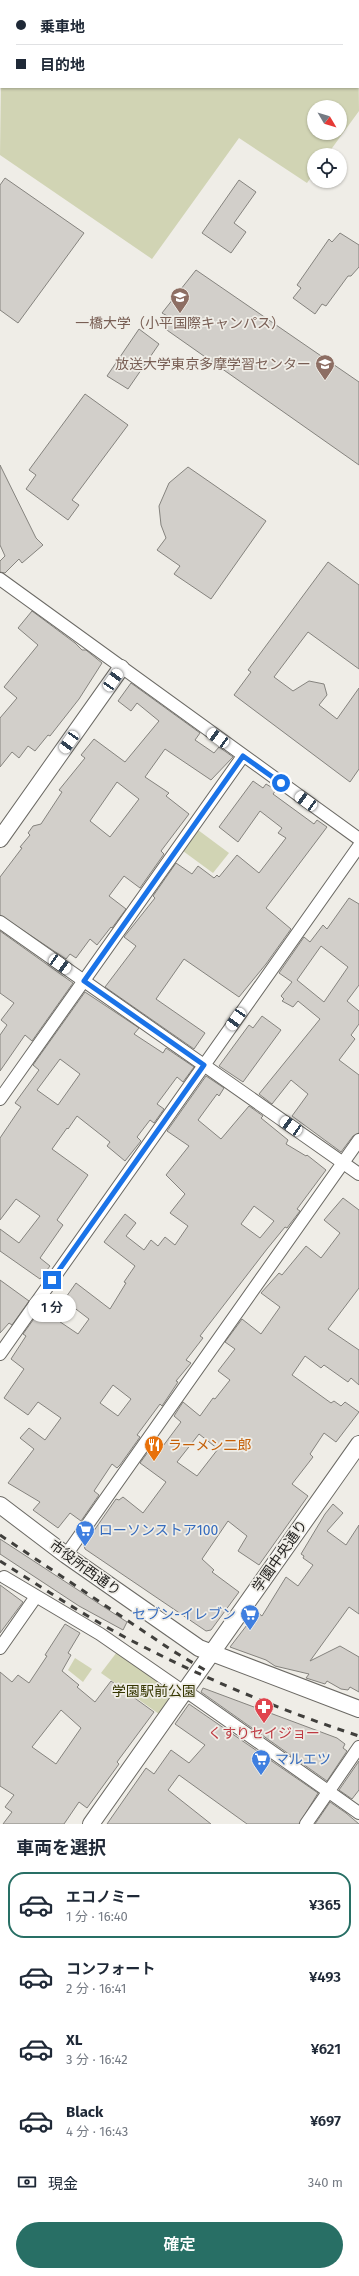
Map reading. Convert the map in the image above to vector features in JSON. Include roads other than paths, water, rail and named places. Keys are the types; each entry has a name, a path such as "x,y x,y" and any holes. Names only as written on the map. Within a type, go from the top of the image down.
{"street":[{"path":"2,585 121,668 359,839"},
{"path":"0,840 121,668"},
{"path":"0,1099 243,756"},
{"path":"0,1354 359,846"},
{"path":"0,922 359,1174"},
{"path":"66,1555 359,1140"},
{"name":"学園中央通り","path":"91,1824 359,1444"},
{"name":"市役所西通り","path":"0,1505 66,1555 199,1648 267,1676 359,1709"},
{"path":"4,1577 35,1598 100,1634 184,1692 193,1696 359,1813"},
{"path":"0,1648 35,1598"},
{"path":"306,1824 359,1747"}],"railway":[{"path":"0,1535 173,1651 210,1673"},
{"path":"0,1561 108,1628 172,1661 251,1696 359,1736"}],"place":[{"name":"一橋大学（小平国際キャンパス）","path":"180,314"},
{"name":"放送大学東京多摩学習センター","path":"325,381"},
{"name":"ラーメン二郎","path":"154,1462"},
{"name":"ローソンストア100","path":"85,1547"},
{"name":"セブン-イレブン","path":"250,1631"},
{"name":"くすりセイジョー","path":"264,1724"},
{"name":"マルエツ","path":"261,1776"}],"park label":[{"name":"学園駅前公園","path":"154,1691"}]}
